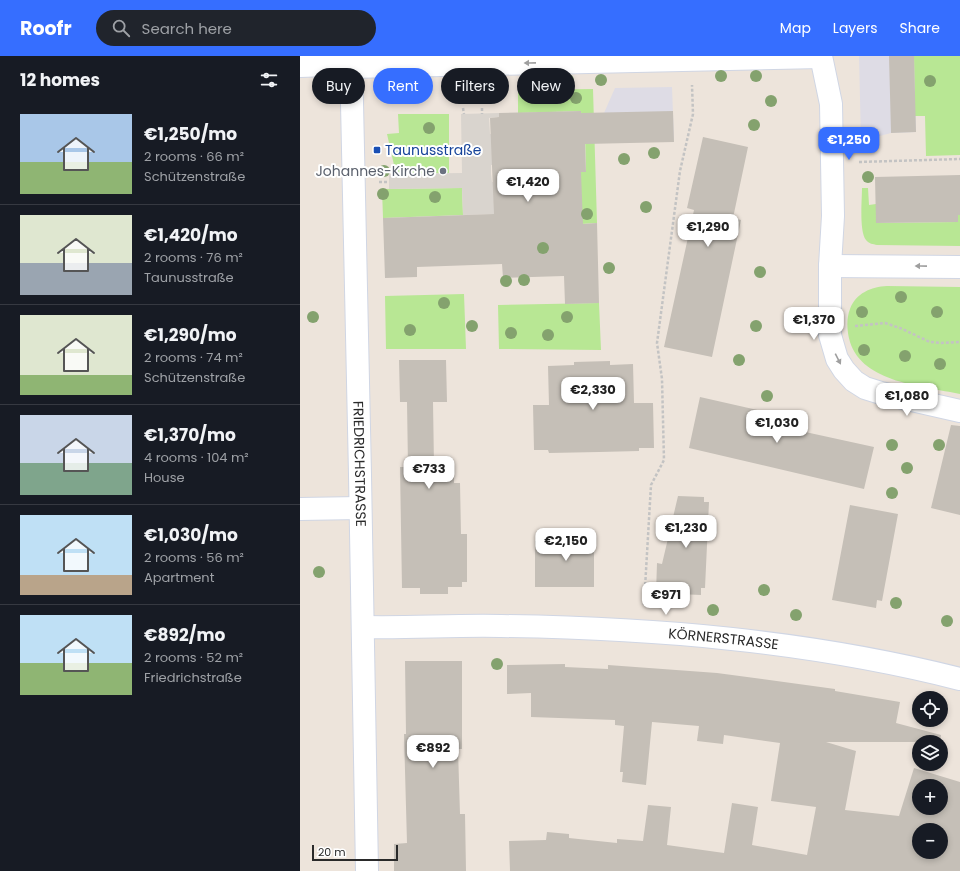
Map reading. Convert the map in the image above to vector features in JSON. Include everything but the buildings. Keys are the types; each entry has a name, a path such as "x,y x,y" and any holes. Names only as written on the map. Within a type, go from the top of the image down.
{"street":[{"path":"300,66 351,62 821,57 830,104 833,216 830,266 830,335 832,346 844,370 854,381 864,388 881,394 960,411"},
{"name":"FRIEDRICHSTRASSE","path":"351,62 360,508 364,627 366,871"},
{"path":"830,266 960,267"},
{"path":"300,509 360,508"},
{"name":"KÖRNERSTRASSE","path":"364,627 560,627 724,638 832,653 960,679"}],"path":[{"path":"644,610 651,485 664,460 662,379 657,343 680,171 693,114 692,82"},
{"path":"463,108 464,114"},
{"path":"482,108 482,114"},
{"path":"855,162 960,159"},
{"path":"377,182 389,182"},
{"path":"852,327 863,324 885,323 936,343 960,342"}],"shaded area":[{"path":"859,56 914,56 916,132 891,133 861,141"},
{"path":"672,87 674,142 604,113 615,88"},
{"path":"499,113 499,117 489,118 490,134 500,134 500,165 491,165 491,174 492,182 501,182 502,214 463,215 462,188 389,189 389,174 462,173 461,114"}],"green space":[{"path":"914,56 960,56 960,155 926,156 925,116 915,116"},
{"path":"575,89 593,89 597,223 565,225 581,172 586,171 585,134 582,134 581,111 518,113 518,104 575,104"},
{"path":"398,114 449,114 449,173 396,174 387,134 399,133"},
{"path":"462,188 463,215 383,218 382,189"},
{"path":"862,188 868,188 869,205 876,204 876,223 958,222 958,215 960,215 960,246 871,244 866,240 862,230"},
{"path":"887,286 960,287 960,394 912,385 896,380 867,366 857,356 848,334 847,321 850,309 860,295 870,289"},
{"path":"464,294 466,349 386,349 385,296"},
{"path":"599,303 601,350 499,349 498,305"}],"place":[{"name":"Taunusstraße","path":"377,150"},
{"name":"Johannes-Kirche","path":"443,171"}]}
